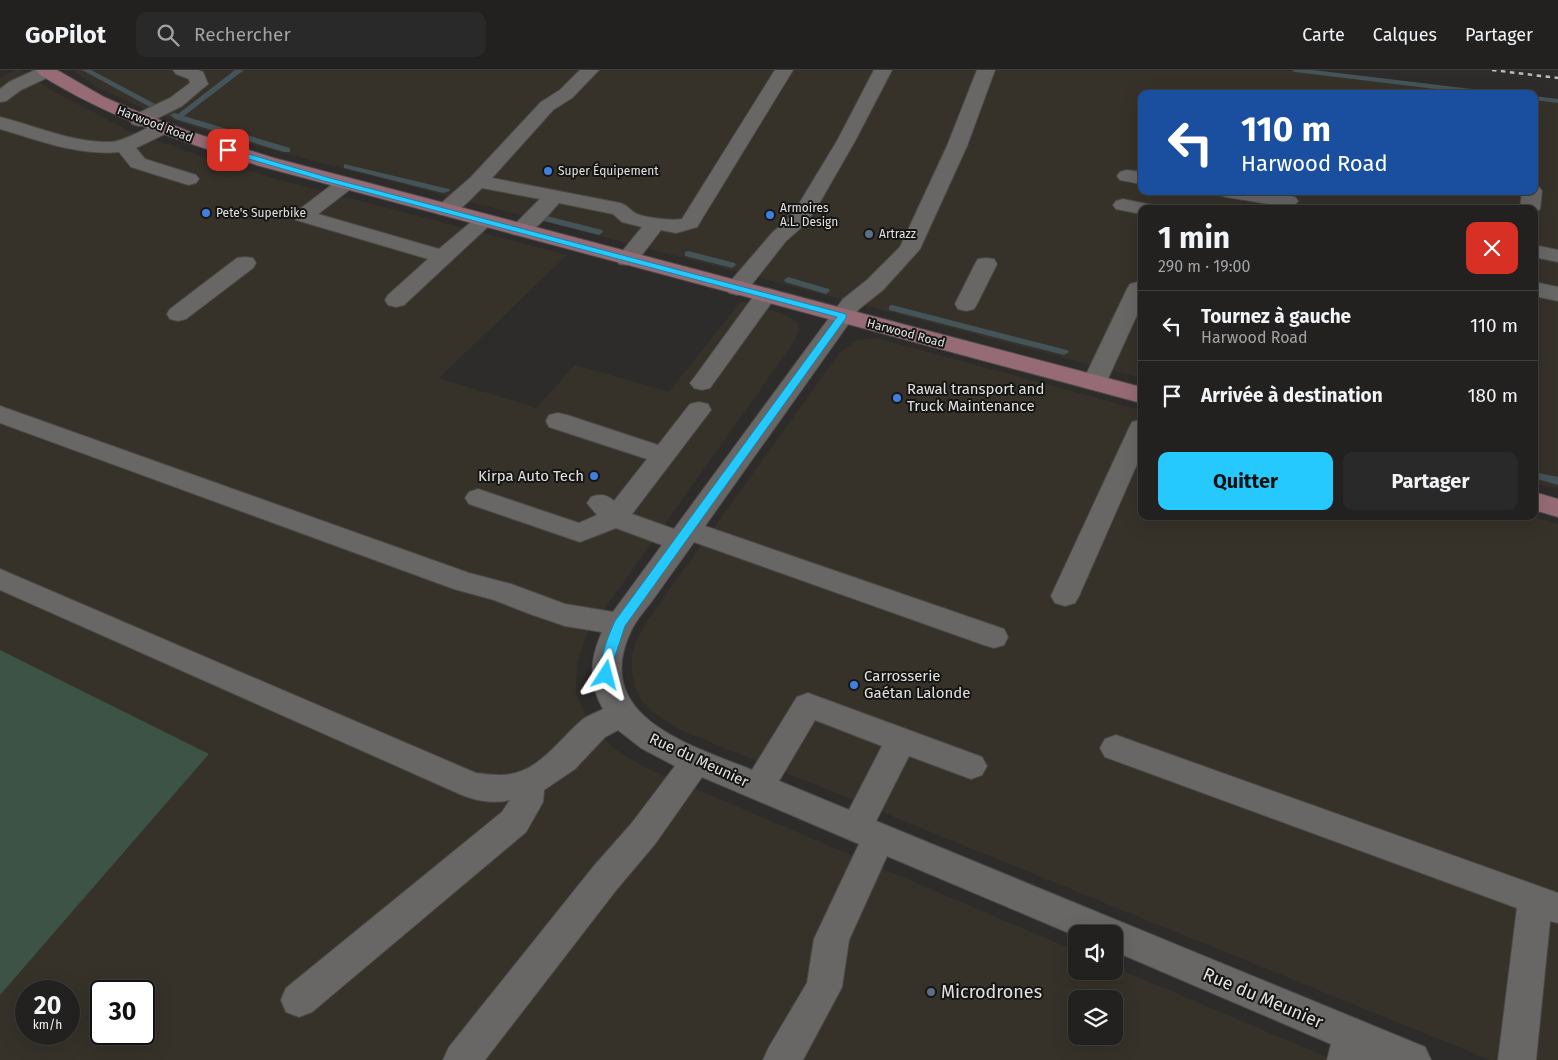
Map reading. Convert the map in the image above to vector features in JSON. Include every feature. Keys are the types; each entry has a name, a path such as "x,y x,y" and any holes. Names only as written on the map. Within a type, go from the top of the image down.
{"main road":[{"name":"Harwood Road","path":"46,71 95,99 139,120 260,160 1138,394"},
{"path":"1538,502 1558,508"}],"street":[{"path":"445,210 478,181 547,106 566,94 590,70"},
{"path":"478,181 620,209 629,218 676,226 690,223 784,70"},
{"path":"737,288 806,209 846,141 883,70"},
{"name":"Rue du Meunier","path":"986,70 957,146 909,249 874,285 851,304 620,624 608,659 606,675 610,691 623,713 640,732 675,752 1090,925"},
{"path":"0,97 46,71"},
{"path":"139,120 166,108 193,90 199,84 196,72"},
{"path":"0,123 78,144 113,147 124,146 162,128"},
{"path":"124,146 138,162 189,179"},
{"path":"345,184 303,216 443,257"},
{"path":"1254,195 1289,200"},
{"path":"519,230 540,212 554,196"},
{"path":"1123,205 1138,208"},
{"path":"396,300 484,221"},
{"path":"627,259 656,223"},
{"path":"1538,252 1558,256"},
{"path":"178,314 245,263"},
{"path":"966,304 986,264"},
{"path":"1538,290 1558,294"},
{"path":"1094,383 1138,291"},
{"path":"702,383 766,295"},
{"path":"478,498 580,533 608,511 663,456 699,410"},
{"path":"0,414 464,582 501,592 565,615 620,624"},
{"path":"558,421 663,456"},
{"path":"1065,596 1138,435"},
{"path":"608,511 994,637"},
{"path":"0,578 473,786 501,789 529,783 564,760 594,728 623,713"},
{"path":"759,787 808,705 971,766"},
{"path":"782,1060 824,987 832,940 852,899 867,832 901,740"},
{"path":"1116,748 1547,904 1517,1060"},
{"path":"462,1060 599,885 642,834 696,761"},
{"path":"299,1000 514,822 527,802 529,783"},
{"name":"Rue du Meunier","path":"1123,939 1349,1047 1412,1060"}],"shaded area":[{"path":"16,70 21,70 56,93 130,131 195,154 280,180 567,255 439,378 536,408 575,365 669,392 741,301 787,316 797,323 799,330 794,342 586,635 577,665 576,693 589,723 613,748 644,767 1068,948 1068,980 1123,980 1123,971 1334,1060 0,1060 0,995 209,754 0,650 0,78"},
{"path":"72,70 1284,70 1455,90 1138,90 1138,195 1538,195 1538,100 1558,102 1558,489 1538,484 1538,205 1138,205 1138,377 238,141 181,123 99,88"},
{"path":"876,338 1138,409 1138,520 1538,520 1538,518 1558,524 1558,1060 1490,1060 676,728 654,713 641,700 635,687 632,655 637,639 647,621 840,352 857,340"}],"green space":[{"path":"0,650 209,754 0,995"}],"waterway":[{"path":"86,70 153,105"},
{"path":"179,116 240,70"},
{"path":"1295,70 1463,90"},
{"path":"1538,98 1558,101"},
{"path":"174,115 179,116"},
{"path":"179,116 287,150"},
{"path":"347,166 446,191"},
{"path":"547,219 599,232"},
{"path":"688,254 732,265"},
{"path":"788,280 826,291"},
{"path":"892,308 1064,352"},
{"path":"1538,476 1558,481"}],"railway":[{"path":"1492,70 1558,78"}],"place":[{"name":"Super Équipement","path":"548,171"},
{"name":"Pete's Superbike","path":"206,213"},
{"name":"Armoires A.L. Design","path":"770,215"},
{"name":"Artrazz","path":"869,234"},
{"name":"Rawal transport and Truck Maintenance","path":"897,398"},
{"name":"Kirpa Auto Tech","path":"594,476"},
{"name":"Carrosserie Gaétan Lalonde","path":"854,685"},
{"name":"Microdrones","path":"931,992"}],"route":[{"path":"228,150 327,179 843,316 620,624 608,659 606,675"}]}
